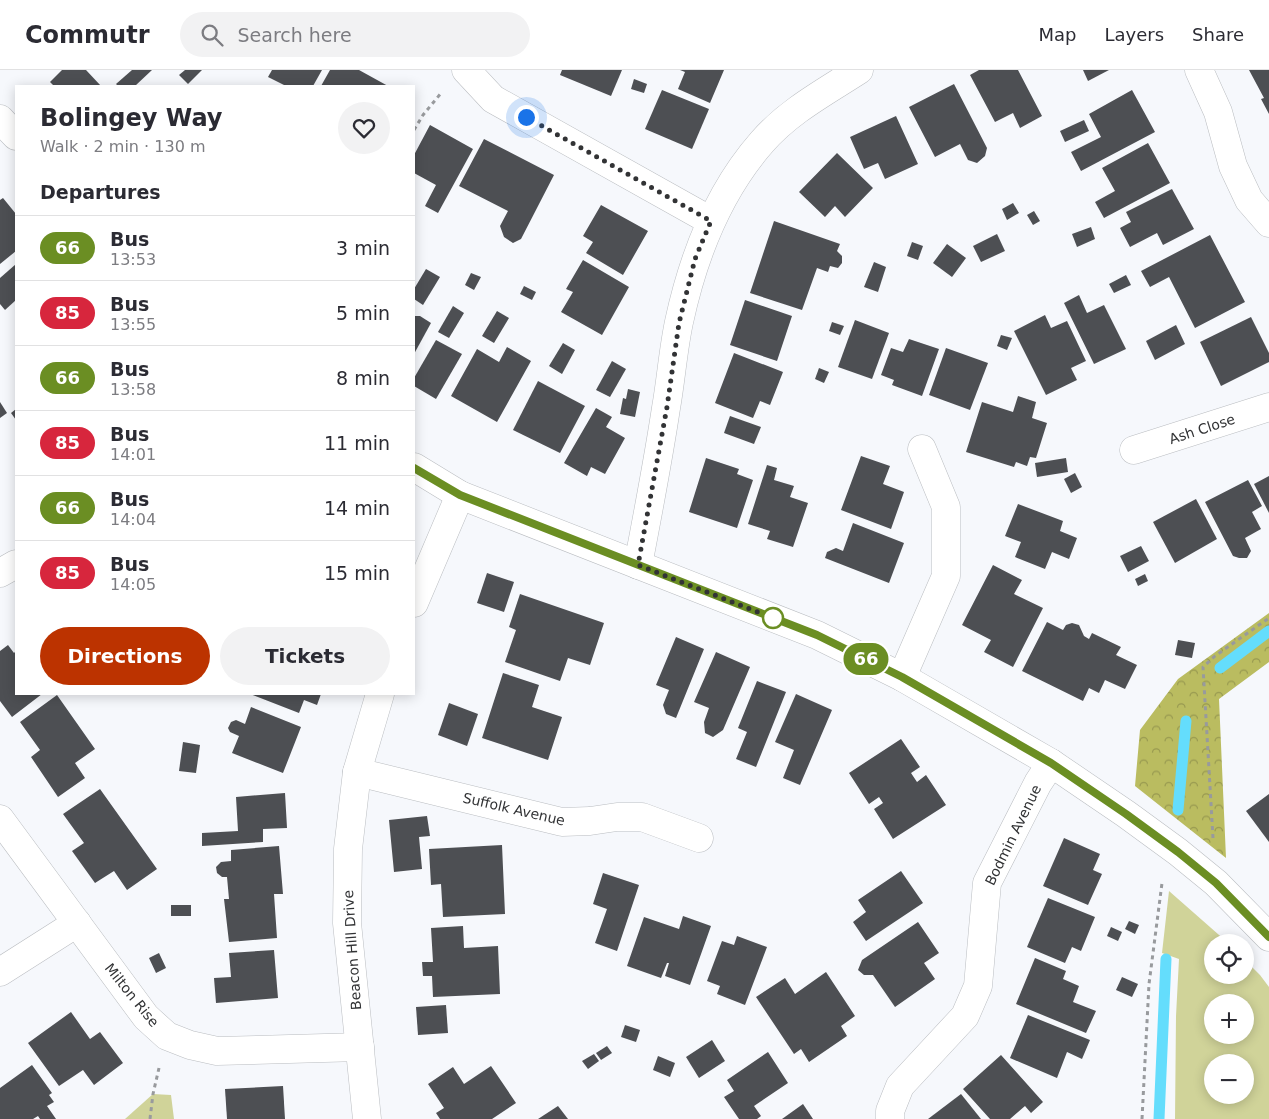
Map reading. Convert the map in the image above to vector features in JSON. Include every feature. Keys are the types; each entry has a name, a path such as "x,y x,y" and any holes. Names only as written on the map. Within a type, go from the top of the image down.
{"street":[{"path":"638,565 667,407 679,323 695,259 711,221 736,175 762,141 794,111 859,70"},
{"path":"1199,70 1218,112 1233,166 1249,200 1269,223"},
{"path":"457,77 711,221"},
{"path":"0,119 15,135"},
{"name":"Ash Close","path":"1134,450 1269,407"},
{"path":"902,677 946,576 946,507 922,449"},
{"path":"415,469 460,495 817,635 902,677 1051,763 1126,814 1216,883 1269,937"},
{"path":"415,601 460,495"},
{"path":"0,573 15,565"},
{"name":"Beacon Hill Drive","path":"367,1119 348,923 348,849 357,772 380,695"},
{"name":"Bodmin Avenue","path":"890,1119 890,1111 900,1086 965,1016 978,986 987,883 1038,783 1051,763"},
{"name":"Suffolk Avenue","path":"357,772 562,822 590,821 617,817 642,817 699,838"},
{"name":"Milton Rise","path":"0,819 146,1017 166,1036 190,1045 217,1051 360,1047"},
{"path":"0,972 77,923"}],"path":[{"path":"415,128 423,115 457,77"},
{"path":"1216,883 1203,667 1215,656 1269,618"},
{"path":"1142,1119 1149,984 1163,873 1178,852"},
{"path":"150,1119 153,1094 166,1036"}],"green space":[{"path":"1269,613 1269,662 1219,699 1226,858 1135,786 1140,730 1178,679"},
{"path":"1169,891 1218,934 1204,934 1204,984 1254,984 1254,969 1269,987 1269,1119 1175,1119 1176,1016 1179,959 1162,953"},
{"path":"153,1094 171,1095 174,1119 125,1119"}],"building":[{"path":"62,70 86,70 100,85 53,85 50,82"},
{"path":"132,70 152,70 136,85 116,84"},
{"path":"185,70 202,70 188,84 179,75"},
{"path":"272,70 322,70 314,85 284,85 268,77"},
{"path":"330,70 359,70 386,85 322,85"},
{"path":"562,70 622,70 611,96 560,75"},
{"path":"680,70 724,70 710,103 678,89 685,72"},
{"path":"979,70 1018,70 1042,116 1020,128 1013,113 995,122 970,75"},
{"path":"1083,70 1109,70 1088,81"},
{"path":"1249,70 1269,70 1269,114 1261,99 1264,98"},
{"path":"634,79 647,84 644,93 631,89"},
{"path":"954,84 987,148 985,156 977,163 968,160 960,144 935,157 909,107"},
{"path":"662,90 709,109 692,149 645,129"},
{"path":"1132,90 1155,132 1081,171 1071,152 1101,137 1089,114"},
{"path":"896,116 918,164 885,179 878,163 864,169 850,137"},
{"path":"1084,120 1089,131 1065,142 1060,131"},
{"path":"430,125 473,149 438,213 425,206 436,185 415,174 415,153"},
{"path":"484,139 554,175 521,239 513,243 504,237 500,226 508,211 459,186"},
{"path":"1148,143 1170,183 1104,218 1095,202 1115,191 1102,168"},
{"path":"837,153 873,188 845,217 835,206 825,217 799,192"},
{"path":"1172,189 1194,229 1163,245 1157,233 1130,247 1120,228 1131,222 1126,212"},
{"path":"3,198 15,213 15,252 0,264 0,200"},
{"path":"1013,203 1019,213 1007,220 1002,209"},
{"path":"601,205 648,231 623,275 586,253 593,242 583,236"},
{"path":"1034,211 1040,221 1033,225 1027,215"},
{"path":"774,221 840,244 837,251 842,256 842,263 838,268 830,266 828,272 817,268 802,310 750,293"},
{"path":"1091,227 1095,239 1077,247 1072,234"},
{"path":"997,234 1005,251 981,262 973,246"},
{"path":"1210,235 1245,302 1195,328 1169,277 1150,287 1141,271"},
{"path":"912,242 923,246 918,260 907,256"},
{"path":"947,244 966,258 952,277 933,263"},
{"path":"583,260 629,287 602,335 561,312 573,292 566,289"},
{"path":"874,262 886,267 878,292 864,287"},
{"path":"15,265 15,301 5,310 0,304 0,278"},
{"path":"426,269 440,277 423,305 415,300 415,287"},
{"path":"471,273 481,277 474,290 465,285"},
{"path":"1126,275 1131,285 1114,293 1109,284"},
{"path":"524,286 536,292 532,300 520,294"},
{"path":"1079,295 1087,313 1104,305 1126,349 1094,364 1064,303"},
{"path":"745,300 792,316 777,361 730,345"},
{"path":"453,306 464,313 449,338 438,332"},
{"path":"497,311 509,318 494,343 482,336"},
{"path":"1045,315 1051,328 1067,321 1086,361 1071,368 1077,380 1046,395 1014,331"},
{"path":"415,316 420,316 431,323 415,352"},
{"path":"1251,317 1269,353 1269,362 1221,386 1200,342"},
{"path":"855,320 889,333 872,379 838,367"},
{"path":"832,322 844,326 840,335 829,331"},
{"path":"1176,325 1185,344 1155,360 1146,341"},
{"path":"1001,335 1012,338 1007,350 997,346"},
{"path":"909,339 939,349 922,396 892,385 894,380 881,375 891,348 903,352"},
{"path":"436,340 462,354 436,399 415,387 415,376"},
{"path":"563,343 575,350 562,374 549,366"},
{"path":"507,347 531,361 497,422 451,396 477,349 499,362"},
{"path":"946,348 988,363 970,410 929,395"},
{"path":"734,353 783,372 770,405 760,401 753,418 715,403"},
{"path":"612,361 626,369 610,397 596,390"},
{"path":"819,368 829,372 824,383 815,379"},
{"path":"538,381 585,406 560,453 513,430"},
{"path":"628,389 640,392 635,417 620,414 623,398 626,399"},
{"path":"1018,396 1036,402 1032,418 1047,423 1036,458 1030,457 1027,466 1016,462 1014,467 966,452 982,402 1013,412"},
{"path":"0,402 7,413 0,418"},
{"path":"596,408 612,417 606,427 625,438 605,474 591,467 587,476 564,463"},
{"path":"15,410 15,419 11,413"},
{"path":"730,416 761,427 754,444 724,433"},
{"path":"861,456 890,466 883,484 904,492 891,529 841,510"},
{"path":"706,458 739,469 737,474 753,480 737,528 689,512"},
{"path":"1066,458 1068,472 1037,477 1035,463"},
{"path":"767,465 777,468 774,480 794,486 790,497 808,503 793,547 767,539 770,531 748,524"},
{"path":"1075,473 1082,487 1071,493 1064,479"},
{"path":"1269,476 1269,513 1254,484"},
{"path":"1248,480 1262,506 1252,512 1261,529 1245,538 1251,551 1247,558 1239,558 1233,556 1205,502"},
{"path":"1196,499 1217,539 1175,563 1153,522"},
{"path":"1018,504 1063,521 1060,531 1077,538 1069,559 1052,552 1045,569 1015,557 1021,542 1005,536"},
{"path":"853,523 904,543 889,583 825,558 827,552 836,548 843,551"},
{"path":"1141,546 1149,561 1128,572 1120,556"},
{"path":"993,565 1022,580 1014,594 1043,608 1013,667 984,652 991,640 962,625"},
{"path":"487,573 514,582 504,612 477,603"},
{"path":"1145,574 1148,581 1138,586 1135,579"},
{"path":"520,594 604,623 590,665 568,658 560,681 505,662 516,630 509,627"},
{"path":"1047,622 1063,630 1066,625 1072,623 1079,625 1084,636 1089,639 1092,633 1121,647 1116,655 1137,665 1125,689 1105,680 1099,693 1089,688 1083,701 1022,671"},
{"path":"676,637 704,649 676,718 666,714 663,705 669,690 656,685"},
{"path":"1178,640 1195,643 1192,658 1175,655"},
{"path":"8,645 15,652 15,695 41,695 12,717 0,701 0,651"},
{"path":"716,652 750,667 723,730 713,737 705,733 704,722 709,708 694,702"},
{"path":"503,673 539,685 532,707 562,717 548,760 482,738"},
{"path":"757,681 786,692 756,767 736,759 747,732 738,728"},
{"path":"796,694 832,710 800,785 783,778 794,750 775,742"},
{"path":"57,695 95,749 75,763 85,778 58,797 31,757 40,750 20,722"},
{"path":"253,695 321,695 317,705 304,700 299,713"},
{"path":"449,703 478,714 467,746 438,735"},
{"path":"251,707 301,727 283,773 232,753 239,736 230,732 228,728 231,722 236,720 245,724"},
{"path":"901,739 920,767 911,773 917,782 926,775 946,805 893,839 874,809 883,803 879,797 869,804 849,773"},
{"path":"183,742 200,745 196,773 179,771"},
{"path":"100,789 157,869 127,890 114,871 95,883 72,851 84,843 63,814"},
{"path":"285,793 287,828 263,829 263,842 202,846 202,833 238,831 236,797"},
{"path":"1269,794 1269,842 1246,811"},
{"path":"427,816 430,836 419,837 422,869 394,872 389,820"},
{"path":"1064,838 1100,854 1093,870 1102,874 1088,905 1043,886"},
{"path":"502,845 505,914 443,917 441,884 431,885 429,849"},
{"path":"279,846 283,894 274,894 277,938 229,942 224,899 229,899 227,877 222,877 217,873 216,867 221,862 231,861 231,850"},
{"path":"901,871 923,903 866,941 853,922 866,912 858,900"},
{"path":"603,873 639,885 617,951 595,943 607,909 593,904"},
{"path":"1048,898 1095,917 1081,951 1072,947 1065,963 1027,947"},
{"path":"171,905 191,905 191,916 171,916"},
{"path":"683,916 711,926 690,985 665,976 669,963 667,963 661,978 627,966 644,917 679,929"},
{"path":"1129,921 1139,925 1135,934 1125,929"},
{"path":"918,922 939,953 924,963 935,979 895,1007 873,975 864,975 858,970 862,960"},
{"path":"463,926 464,948 498,946 500,994 433,997 432,976 423,976 422,962 433,962 431,928"},
{"path":"1111,927 1122,932 1118,941 1107,936"},
{"path":"737,936 767,947 745,1005 717,994 720,986 707,981 722,941 734,945"},
{"path":"274,950 278,998 216,1003 214,978 231,977 229,953"},
{"path":"159,953 166,968 156,973 149,958"},
{"path":"1035,958 1066,971 1063,979 1079,986 1073,1002 1096,1011 1086,1033 1016,1004"},
{"path":"826,972 855,1016 841,1026 847,1036 809,1062 801,1049 794,1054 756,997 785,978 795,994"},
{"path":"1122,977 1138,984 1132,997 1116,990"},
{"path":"446,1005 448,1033 418,1035 416,1007"},
{"path":"71,1012 90,1039 100,1032 123,1063 94,1085 83,1070 59,1086 28,1043"},
{"path":"1028,1015 1090,1040 1082,1059 1067,1052 1057,1078 1010,1058"},
{"path":"625,1025 640,1030 636,1042 621,1037"},
{"path":"712,1040 725,1061 699,1078 686,1057"},
{"path":"607,1046 612,1053 601,1060 596,1053"},
{"path":"768,1052 788,1083 754,1106 761,1116 757,1119 739,1119 724,1097 734,1091 727,1080"},
{"path":"594,1054 599,1061 588,1069 582,1061"},
{"path":"1001,1055 1043,1102 1031,1113 1025,1106 1010,1119 990,1119 963,1089"},
{"path":"658,1056 675,1063 670,1077 653,1070"},
{"path":"32,1065 52,1093 49,1095 54,1102 47,1106 56,1119 40,1119 38,1116 33,1119 0,1119 0,1088"},
{"path":"491,1066 516,1103 492,1119 440,1119 436,1113 444,1108 428,1084 453,1067 464,1084"},
{"path":"283,1086 285,1119 227,1119 225,1089"},
{"path":"961,1094 981,1119 928,1119"},
{"path":"803,1104 813,1119 782,1119"},
{"path":"558,1106 568,1119 538,1119"}],"waterway":[{"path":"1220,668 1269,631"},
{"path":"1178,810 1186,721"},
{"path":"1159,1119 1166,959"}],"bus line":[{"name":"66","path":"415,469 460,495 817,635 902,677 1051,763 1126,814 1216,883 1269,937"}],"route":[{"path":"526,117 711,221 695,259 679,323 667,407 638,565 773,618"}]}
